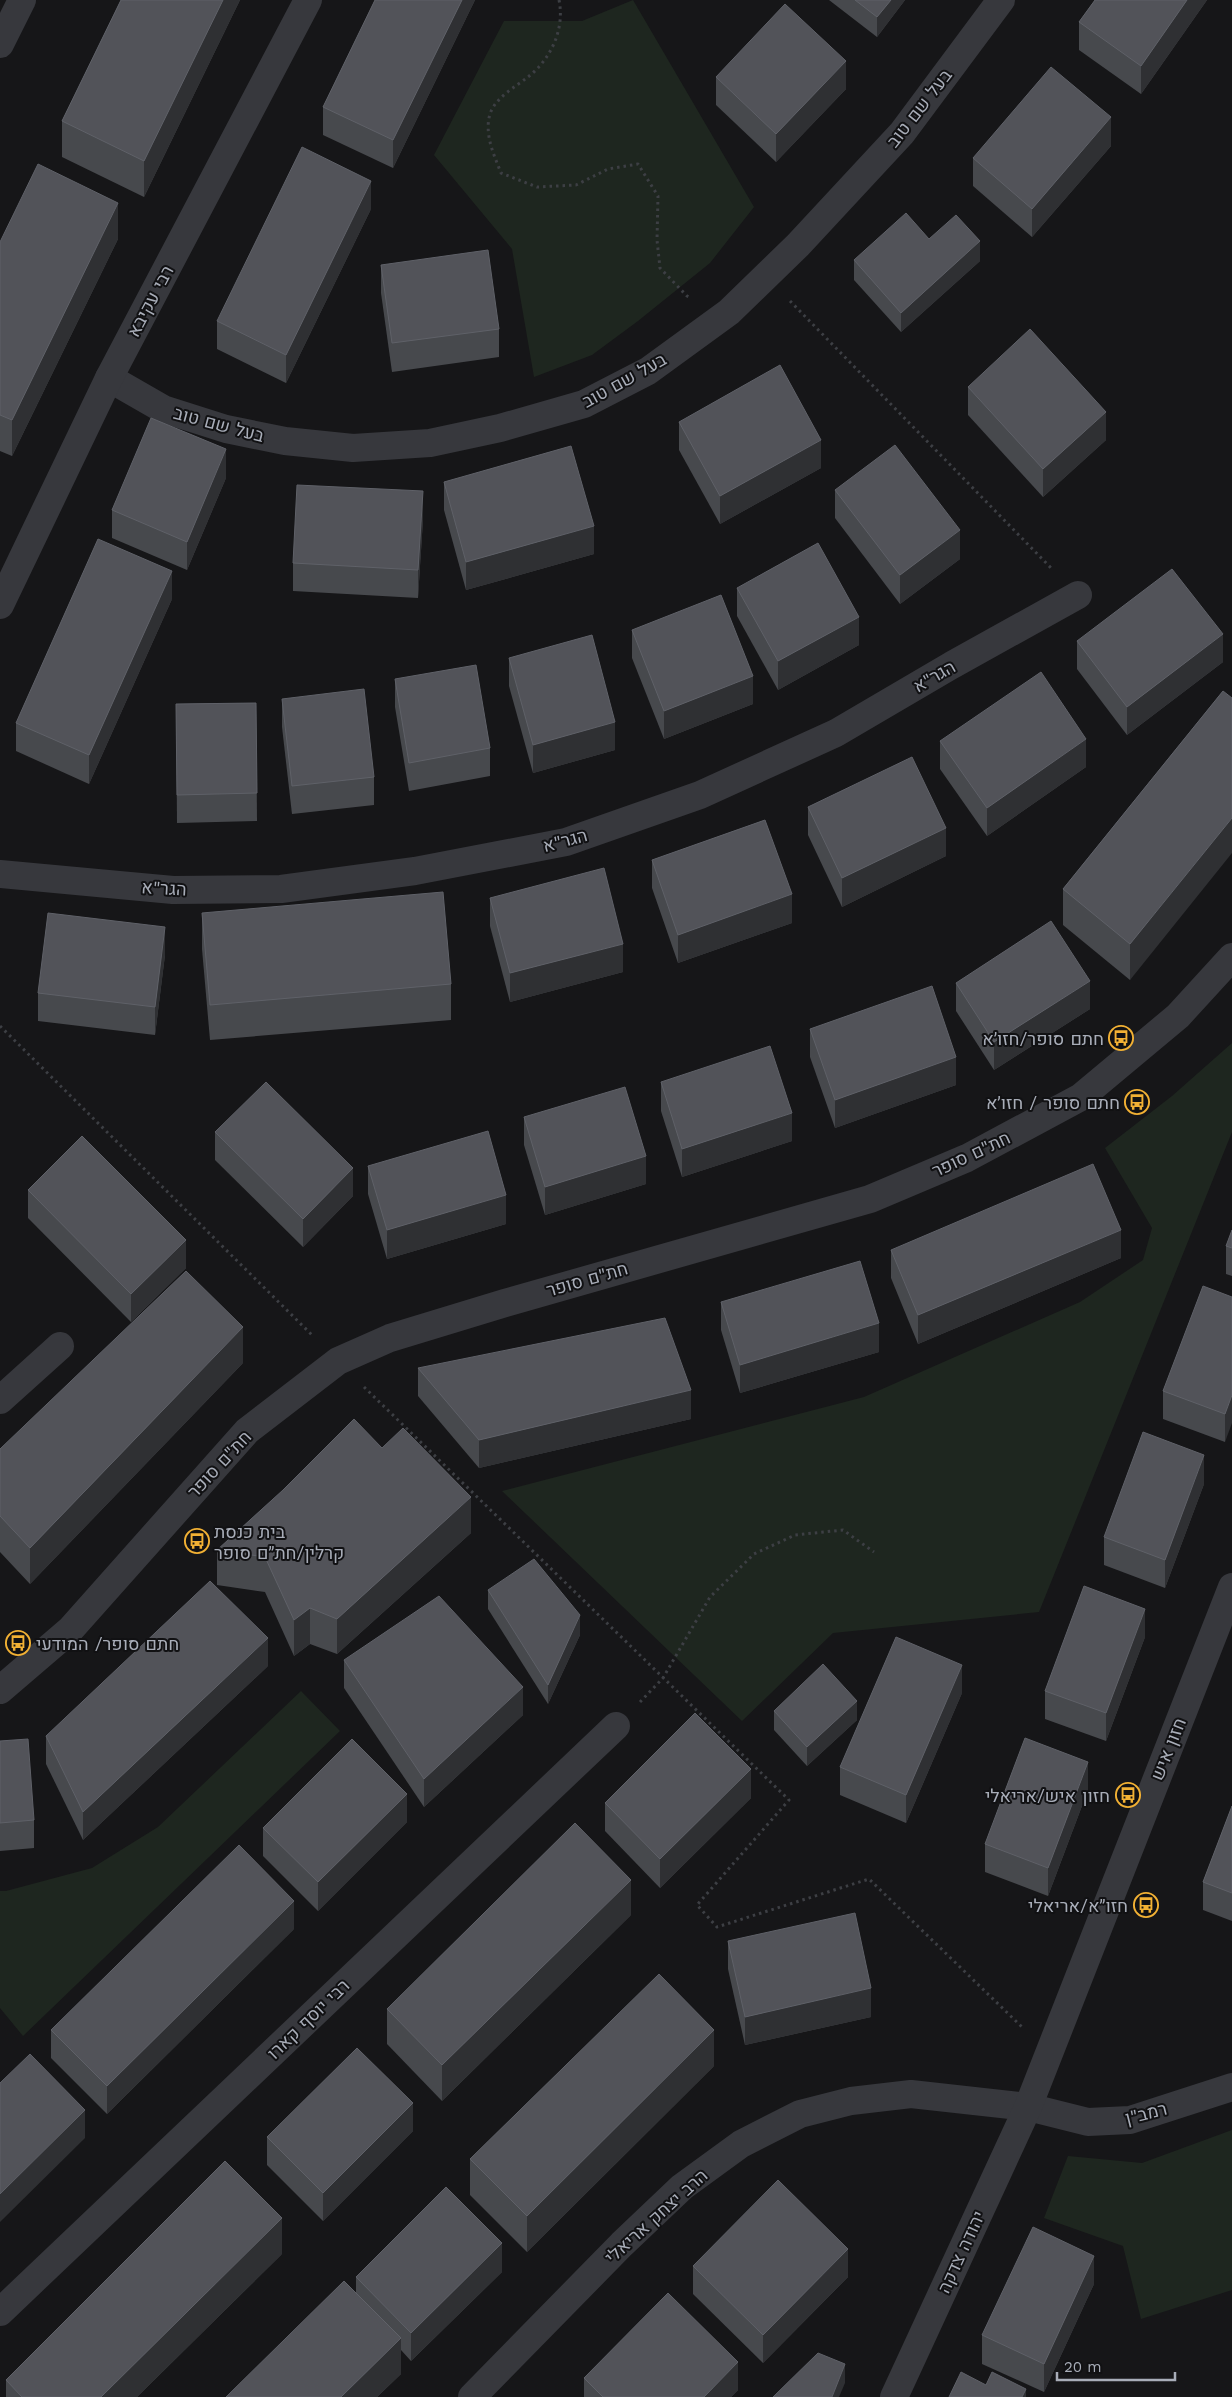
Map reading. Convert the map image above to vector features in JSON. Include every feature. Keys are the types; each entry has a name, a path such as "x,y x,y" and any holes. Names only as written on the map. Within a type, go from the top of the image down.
{"street":[{"path":"0,44 22,0"},
{"name":"רבי עקיבא","path":"0,605 109,378 308,0"},
{"name":"בעל שם טוב","path":"109,378 163,409 236,431 285,441 353,448 430,442 500,428 584,404 648,371 729,312 798,245 902,133 1001,0"},
{"name":"הגר\"א","path":"0,874 173,890 280,889 415,871 566,842 700,795 836,733 1078,596"},
{"name":"חת\"ם סופר","path":"0,1690 70,1630 247,1431 338,1361 390,1338 505,1303 870,1199 967,1158 1081,1097 1178,1016 1232,957"},
{"path":"0,1400 60,1346"},
{"name":"חזון איש","path":"1028,2107 1232,1587"},
{"name":"רבי יוסף קארו","path":"0,2312 616,1726"},
{"name":"רמב\"ן","path":"1028,2107 1088,2122 1130,2120 1232,2087"},
{"name":"הרב יצחק אריאלי","path":"472,2397 622,2244 676,2193 741,2144 800,2114 851,2101 911,2094 1028,2107"},
{"name":"יהודה צדקה","path":"894,2397 1028,2107"}],"path":[{"path":"559,0 562,12 554,48 530,75 506,93 490,114 490,145 501,173 537,187 576,185 608,169 638,164 658,196 657,240 660,268 687,296 729,312"},
{"path":"766,276 1078,596"},
{"path":"0,1026 338,1361 789,1800 697,1904 717,1927 869,1879 1048,2053"},
{"path":"616,1726 663,1678 710,1597 754,1554 795,1535 843,1530 874,1552"}],"shaded area":[{"path":"633,0 754,207 710,263 638,321 592,355 534,377 512,249 434,155 504,21 582,21"},
{"path":"1232,1043 1232,1132 1039,1612 833,1633 742,1721 502,1491 864,1397 1080,1302 1143,1260 1152,1228 1105,1148 1172,1096"},
{"path":"301,1691 340,1731 23,2036 0,2008 0,1891 92,1868 158,1827"},
{"path":"1232,2130 1232,2290 1141,2319 1123,2246 1044,2218 1068,2156 1142,2163"}],"building":[{"path":"121,0 223,0 144,161 62,121"},
{"path":"375,0 462,0 393,140 323,107"},
{"path":"855,0 891,0 877,17"},
{"path":"1095,0 1187,0 1141,66 1079,22"},
{"path":"785,4 846,61 776,134 716,77"},
{"path":"1051,67 1111,117 1032,209 973,158"},
{"path":"302,147 371,181 286,355 217,321"},
{"path":"38,164 118,203 12,420 0,415 0,242"},
{"path":"906,213 929,239 956,215 980,241 901,313 854,260"},
{"path":"488,250 499,329 392,343 381,265"},
{"path":"1030,329 1106,412 1043,469 968,387"},
{"path":"780,365 821,440 720,496 679,422"},
{"path":"151,418 226,449 187,542 112,510"},
{"path":"895,445 960,530 900,575 835,490"},
{"path":"571,446 594,526 466,562 444,482"},
{"path":"297,485 423,491 418,570 293,563"},
{"path":"98,539 172,571 89,755 16,723"},
{"path":"818,543 859,617 778,661 737,588"},
{"path":"1172,569 1223,634 1127,707 1077,641"},
{"path":"721,595 753,676 664,711 632,630"},
{"path":"592,635 615,722 533,745 509,658"},
{"path":"476,665 490,748 409,763 395,679"},
{"path":"1041,672 1086,739 987,808 940,741"},
{"path":"364,689 374,777 292,786 282,699"},
{"path":"1223,691 1232,698 1232,818 1130,944 1063,889"},
{"path":"256,703 257,793 177,795 176,704"},
{"path":"912,757 946,828 842,878 808,807"},
{"path":"765,820 792,894 678,935 652,860"},
{"path":"604,868 623,944 510,973 490,898"},
{"path":"443,892 451,984 210,1005 202,913"},
{"path":"48,913 165,927 155,1007 38,993"},
{"path":"1051,921 1090,981 994,1042 956,983"},
{"path":"932,986 956,1057 835,1100 810,1029"},
{"path":"770,1046 792,1113 682,1149 661,1082"},
{"path":"266,1082 353,1168 303,1219 215,1132"},
{"path":"625,1087 646,1156 545,1187 524,1117"},
{"path":"488,1131 506,1195 387,1230 368,1166"},
{"path":"82,1136 186,1240 131,1294 28,1190"},
{"path":"1093,1164 1121,1230 918,1315 891,1250"},
{"path":"1232,1230 1232,1248 1226,1246"},
{"path":"860,1261 879,1323 740,1365 721,1302"},
{"path":"186,1271 243,1327 30,1548 0,1516 0,1449"},
{"path":"1203,1286 1232,1297 1232,1395 1225,1414 1163,1391"},
{"path":"665,1318 691,1390 479,1440 418,1368"},
{"path":"354,1419 382,1448 403,1428 471,1497 337,1619 310,1608 294,1620 265,1557 217,1550 283,1490"},
{"path":"1143,1432 1204,1455 1165,1560 1104,1537"},
{"path":"534,1559 580,1615 548,1685 488,1590"},
{"path":"210,1581 268,1638 83,1812 46,1736"},
{"path":"1084,1586 1145,1609 1106,1713 1045,1691"},
{"path":"439,1596 523,1687 424,1779 344,1660"},
{"path":"896,1637 962,1665 906,1795 840,1767"},
{"path":"823,1664 857,1701 807,1747 774,1711"},
{"path":"695,1713 751,1769 660,1859 605,1803"},
{"path":"1025,1738 1088,1762 1048,1868 985,1844"},
{"path":"28,1739 34,1820 0,1823 0,1741"},
{"path":"352,1739 407,1794 318,1882 263,1828"},
{"path":"1232,1806 1232,1893 1203,1882"},
{"path":"575,1823 631,1880 442,2065 387,2009"},
{"path":"239,1845 294,1901 107,2086 51,2030"},
{"path":"855,1913 871,1988 745,2017 728,1941"},
{"path":"659,1974 714,2030 527,2216 470,2159"},
{"path":"357,2048 413,2103 323,2193 267,2137"},
{"path":"30,2054 85,2110 0,2194 0,2083"},
{"path":"225,2161 282,2218 101,2397 22,2397 6,2380"},
{"path":"778,2180 848,2249 763,2335 693,2266"},
{"path":"446,2187 502,2243 411,2333 356,2277"},
{"path":"1033,2227 1094,2256 1044,2364 982,2335"},
{"path":"344,2281 401,2338 341,2397 226,2397"},
{"path":"668,2293 738,2362 704,2397 603,2397 584,2378"},
{"path":"818,2353 845,2364 832,2397 773,2397"},
{"path":"961,2372 986,2385 992,2372 1026,2389 1022,2397 949,2397"}],"place":[{"name":"חתם סופר/חזו׳א","path":"1121,1038"},
{"name":"חתם סופר / חזו׳א","path":"1137,1102"},
{"name":"בית כנסת קרלין/חת״ם סופר","path":"197,1541"},
{"name":"חתם סופר/ המודעי","path":"18,1643"},
{"name":"חזון איש/אריאלי","path":"1128,1795"},
{"name":"חזו״א/אריאלי","path":"1146,1905"}]}
